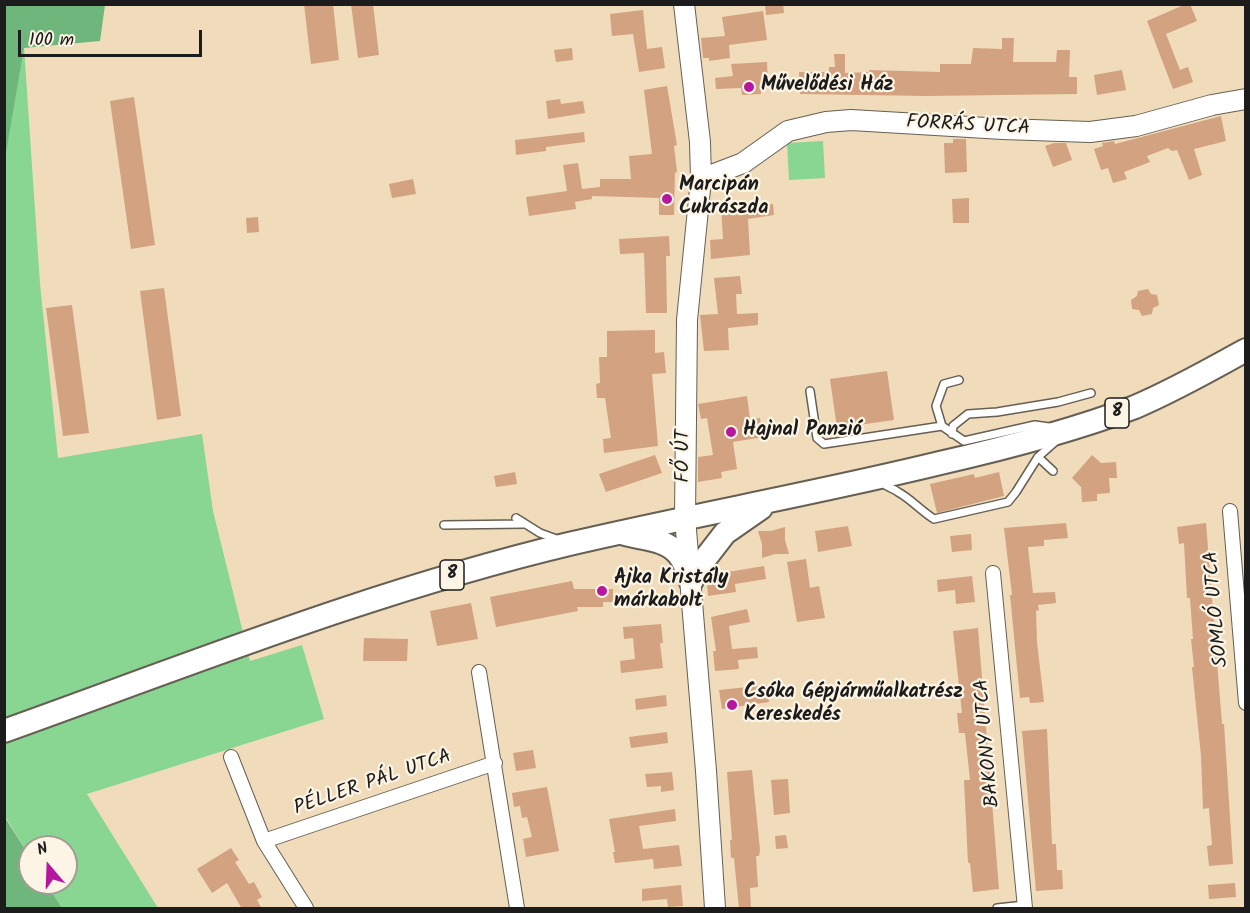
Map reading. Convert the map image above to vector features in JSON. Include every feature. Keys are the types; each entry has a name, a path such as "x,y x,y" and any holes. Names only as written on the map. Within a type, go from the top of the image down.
{"main road":[{"name":"FŐ ÚT","path":"684,4 700,142 701,179 687,320 685,518 715,909"},
{"name":"FORRÁS UTCA","path":"701,179 743,162 788,131 826,122 851,120 1089,132 1136,126 1212,105 1245,99"},
{"name":"8","path":"4,730 396,592 478,567 620,532 879,478 980,454 1069,429 1137,406 1245,350"},
{"path":"691,582 701,564 725,533 767,502"},
{"path":"620,532 655,540 673,550 679,555 691,582"}],"street":[{"name":"SOMLÓ UTCA","path":"1230,511 1245,703"},
{"name":"BAKONY UTCA","path":"993,573 1025,907"},
{"path":"479,672 517,909"},
{"path":"231,757 264,841 306,909"},
{"name":"PÉLLER PÁL UTCA","path":"264,841 495,763"}],"lane":[{"path":"959,380 944,384 936,406 942,426 963,441 1035,425 1069,429"},
{"path":"810,391 816,438 824,444 942,426"},
{"path":"952,434 953,426 968,414 997,412 1058,402 1091,393"},
{"path":"879,478 886,487 897,491 934,519 1008,502 1038,457 1069,429"},
{"path":"1038,457 1053,471"},
{"path":"516,518 540,533 570,544"},
{"path":"444,525 524,524"},
{"path":"997,909 1025,907"}],"green space":[{"path":"5,4 105,5 100,41 24,48 5,158"},
{"path":"24,47 40,284 58,458 202,434 213,511 250,661 302,645 324,719 87,794 158,908 62,908 54,895 78,895 78,835 18,835 18,837 5,816 4,158"},
{"path":"823,141 825,178 789,180 787,143"},
{"path":"4,816 18,838 18,895 54,895 62,908 5,908"}],"building":[{"path":"304,4 333,4 339,60 311,64"},
{"path":"351,4 373,4 379,55 358,58"},
{"path":"765,4 783,4 784,13 766,15"},
{"path":"1190,4 1197,21 1166,34 1180,70 1188,67 1193,82 1173,89 1147,21"},
{"path":"643,10 647,49 662,47 665,68 639,72 633,34 612,36 610,14"},
{"path":"763,11 767,40 729,45 730,58 709,61 709,58 703,58 701,38 725,36 722,17"},
{"path":"1002,38 1014,38 1013,62 1056,62 1057,50 1070,50 1069,77 1077,77 1077,94 926,96 800,94 799,72 829,72 829,67 835,67 834,54 845,54 845,73 869,72 869,70 940,72 940,64 971,64 973,48 1002,49"},
{"path":"572,48 573,60 556,62 554,50"},
{"path":"767,62 768,87 761,87 761,94 742,95 741,88 716,89 715,78 733,76 731,64"},
{"path":"1122,70 1126,90 1097,95 1094,75"},
{"path":"667,86 677,145 674,146 677,172 675,173 674,215 659,215 659,198 592,196 592,199 575,202 576,209 529,216 526,197 567,191 563,165 578,163 582,189 600,187 600,179 631,179 629,156 652,154 644,90"},
{"path":"134,97 155,245 131,249 110,101"},
{"path":"560,99 561,104 583,101 585,113 548,119 546,101"},
{"path":"1221,116 1226,141 1194,149 1202,175 1189,180 1177,150 1172,151 1168,148 1147,156 1150,162 1124,172 1127,179 1113,183 1108,168 1101,170 1094,149 1103,146 1102,143 1114,141 1115,144"},
{"path":"584,132 585,142 546,147 546,151 516,155 515,140"},
{"path":"953,139 966,139 967,172 945,173 944,143 953,143"},
{"path":"1066,143 1072,160 1053,167 1045,146"},
{"path":"413,179 416,194 392,198 389,184"},
{"path":"969,198 969,223 953,223 952,199"},
{"path":"773,204 774,215 748,219 750,255 711,259 710,240 723,239 721,208"},
{"path":"258,217 259,232 247,233 246,218"},
{"path":"669,236 670,256 666,256 667,313 646,313 644,253 620,254 619,239"},
{"path":"740,276 742,294 736,294 737,314 758,313 758,325 728,328 729,350 704,351 700,315 718,314 714,278"},
{"path":"164,288 181,416 157,420 140,291"},
{"path":"1148,289 1151,294 1157,295 1159,305 1153,308 1152,314 1142,316 1139,310 1132,309 1131,300 1137,296 1138,291"},
{"path":"72,305 89,433 63,436 46,308"},
{"path":"655,330 655,353 664,352 666,373 652,374 658,446 604,453 603,439 611,438 605,398 597,398 596,384 600,383 599,357 607,357 607,331"},
{"path":"887,371 894,420 837,428 830,379"},
{"path":"747,396 750,419 760,418 763,437 733,442 737,469 721,472 722,478 698,482 698,457 713,455 707,418 701,419 698,404"},
{"path":"655,455 662,473 606,492 599,474"},
{"path":"1092,455 1101,463 1116,462 1117,478 1109,478 1110,493 1097,494 1097,501 1082,502 1081,487 1072,478"},
{"path":"515,472 517,484 496,487 494,476"},
{"path":"999,472 1004,496 937,513 930,484 974,474 975,478"},
{"path":"1066,523 1068,538 1044,540 1044,546 1028,547 1033,593 1055,592 1056,603 1038,605 1039,610 1036,611 1044,702 1030,703 1029,697 1020,698 1004,528"},
{"path":"1206,523 1222,724 1224,724 1233,864 1209,866 1207,846 1212,845 1209,808 1203,809 1201,756 1192,667 1194,667 1190,598 1187,598 1184,543 1179,544 1177,527"},
{"path":"848,526 852,546 818,552 815,531"},
{"path":"785,527 785,540 789,554 775,554 762,558 762,544 758,531 771,531"},
{"path":"971,534 972,550 952,552 950,536"},
{"path":"806,559 810,588 819,586 825,618 797,622 787,562"},
{"path":"764,566 766,579 735,584 736,592 708,596 707,582 710,575"},
{"path":"972,576 975,602 956,604 955,590 938,592 937,580"},
{"path":"572,581 574,589 613,589 613,602 603,602 603,607 577,607 578,611 496,627 490,597"},
{"path":"471,603 478,639 437,646 430,611"},
{"path":"747,609 750,622 729,626 732,649 757,647 758,658 738,660 739,669 715,671 713,651 716,651 711,617"},
{"path":"661,624 663,643 660,643 663,668 621,673 620,661 635,659 633,638 624,639 623,627"},
{"path":"978,628 999,889 973,892 970,863 968,863 964,780 970,780 965,733 959,733 957,713 962,713 953,631"},
{"path":"364,638 408,639 407,661 363,661"},
{"path":"767,685 769,702 722,709 719,690"},
{"path":"666,695 667,706 636,710 635,699"},
{"path":"1047,729 1052,844 1056,844 1057,870 1062,870 1063,889 1036,891 1022,731"},
{"path":"667,732 668,743 631,748 629,737"},
{"path":"533,750 536,768 516,771 513,753"},
{"path":"752,770 760,850 759,856 756,856 758,887 750,888 751,909 739,909 734,858 731,858 730,840 732,840 727,772"},
{"path":"672,772 674,790 661,792 661,786 647,787 645,774"},
{"path":"788,779 790,813 774,815 771,780"},
{"path":"547,787 559,851 526,857 523,839 532,837 527,817 522,818 520,806 514,807 512,793"},
{"path":"675,809 676,821 639,826 643,849 679,845 682,866 654,869 653,859 615,863 609,819"},
{"path":"786,835 788,848 776,849 775,836"},
{"path":"231,848 239,860 235,862 249,884 254,882 262,897 257,900 262,909 242,909 227,883 212,893 197,869"},
{"path":"1235,883 1236,897 1209,899 1208,885"},
{"path":"681,885 683,906 668,907 667,899 642,901 642,889"}],"place":[{"name":"Művelődési Ház","path":"749,87"},
{"name":"Marcipán Cukrászda","path":"667,199"},
{"name":"Hajnal Panzió","path":"731,432"},
{"name":"Ajka Kristály márkabolt","path":"602,591"},
{"name":"Csóka Gépjárműalkatrész Kereskedés","path":"732,705"}]}
